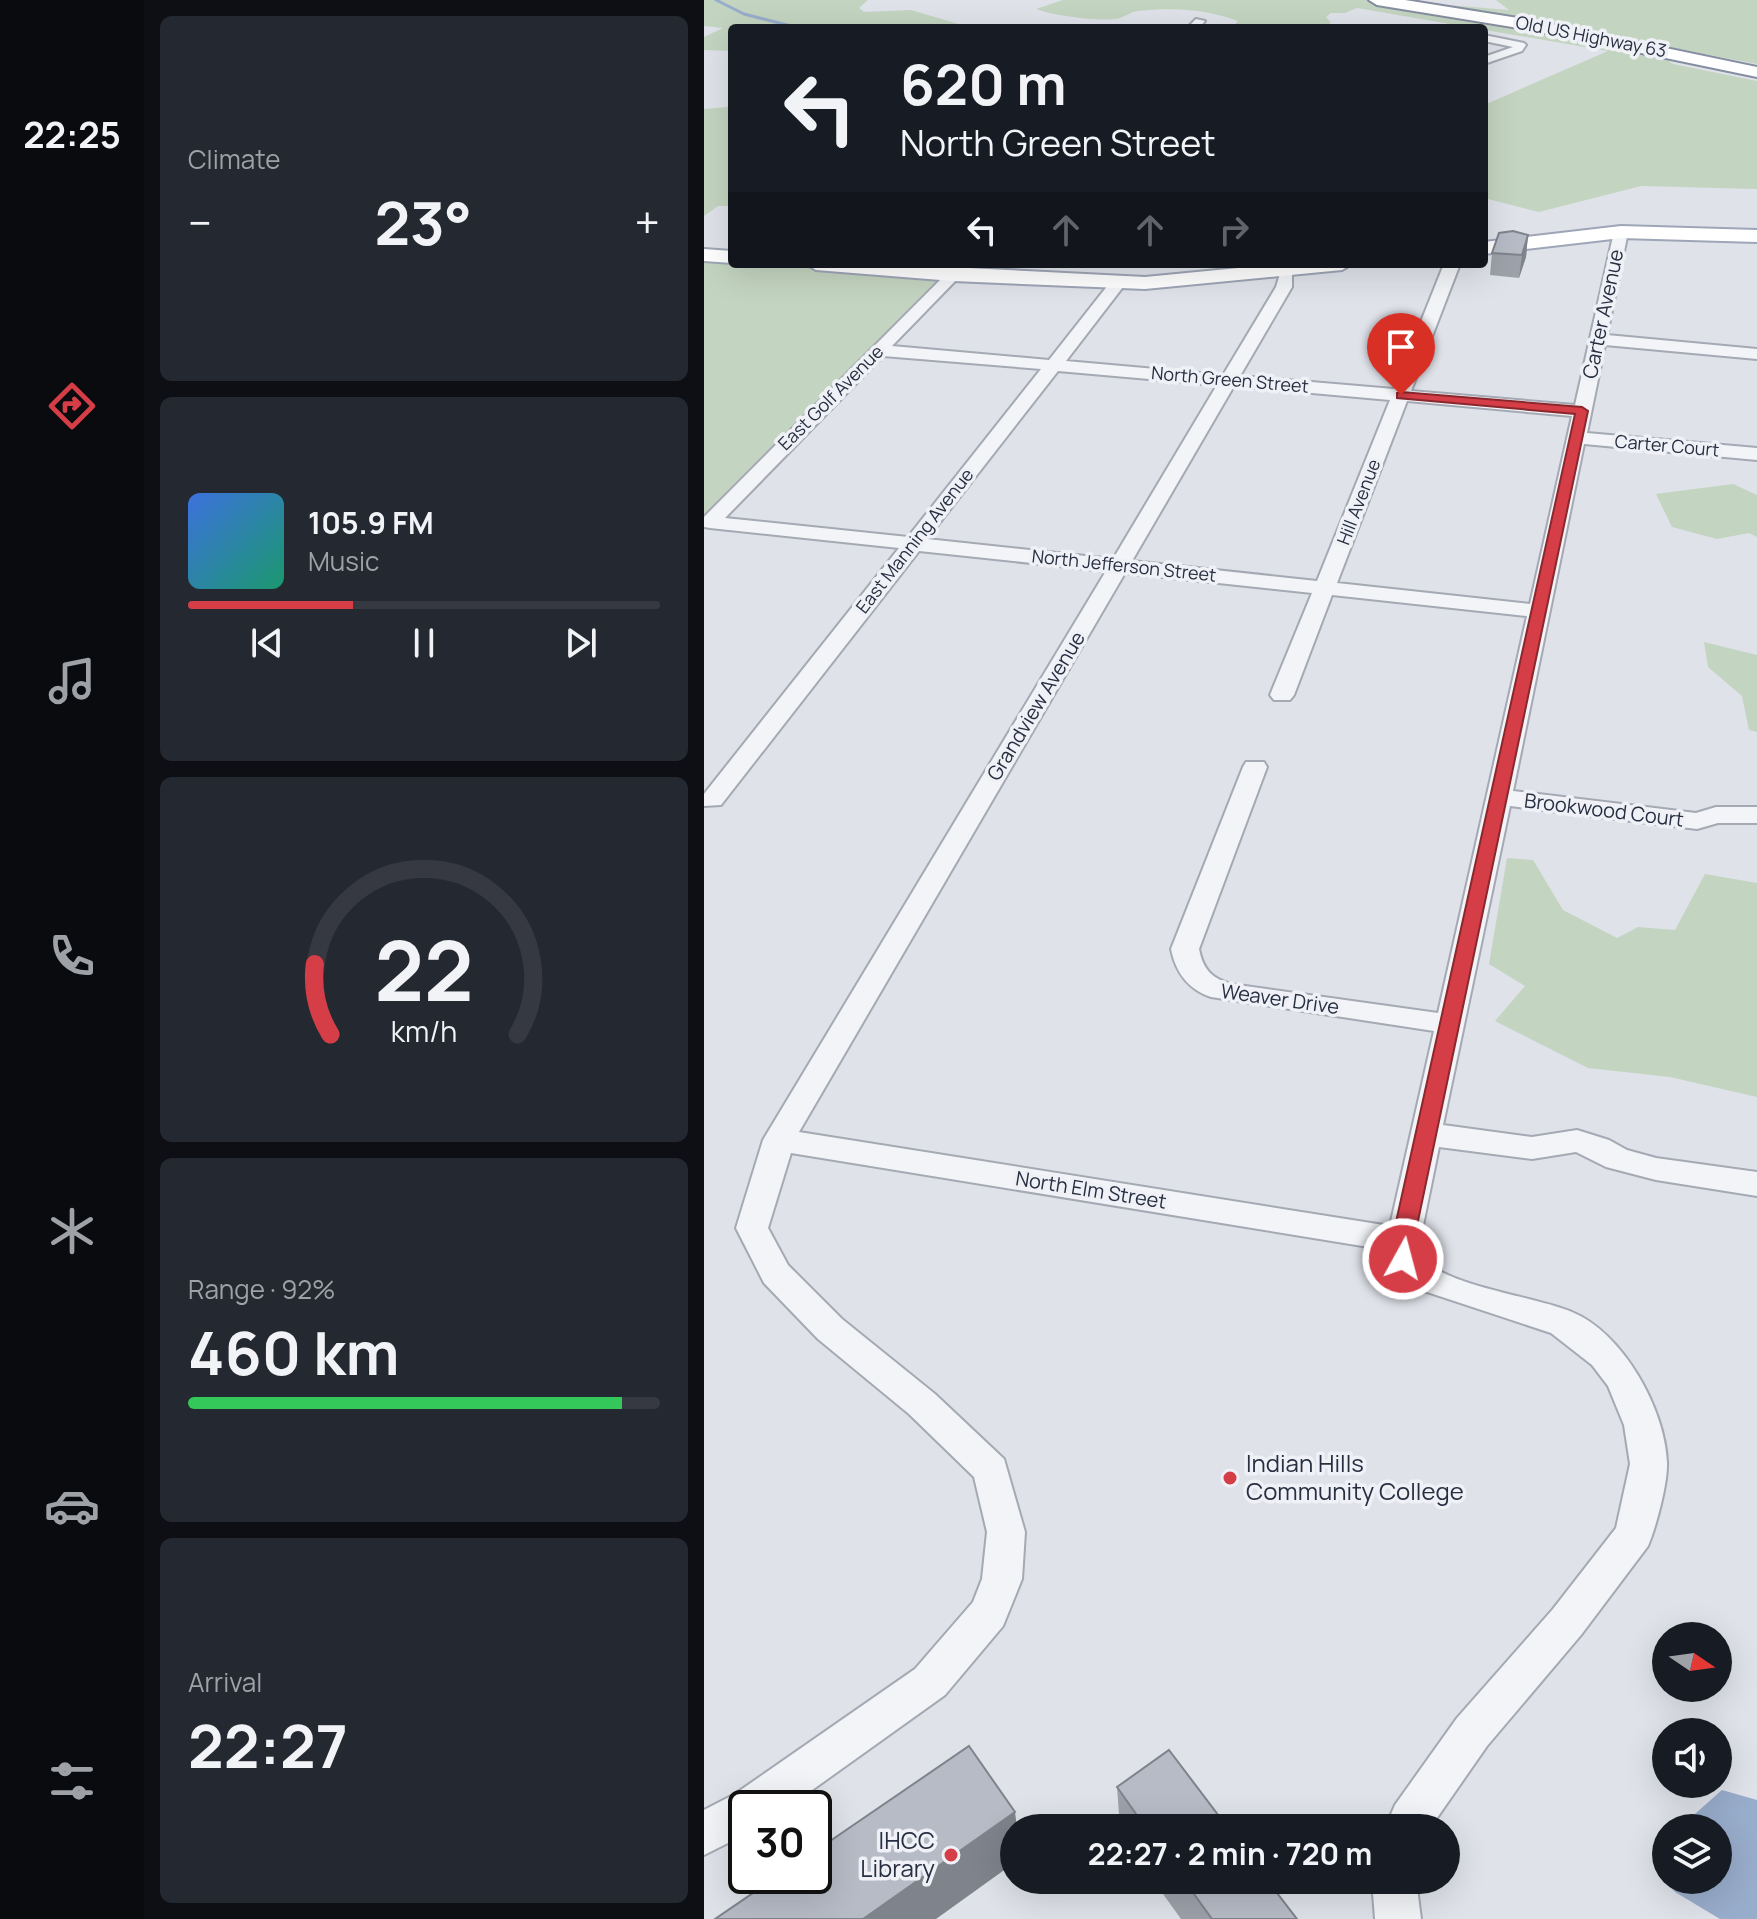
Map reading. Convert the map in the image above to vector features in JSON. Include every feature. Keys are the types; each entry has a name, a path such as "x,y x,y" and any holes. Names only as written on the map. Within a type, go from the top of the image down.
{"highway":[{"name":"Old US Highway 63","path":"1377,0 1531,25 1757,70"},
{"path":"1397,0 1591,33 1757,70"}],"main road":[{"path":"1488,248 1621,232 1757,236"},
{"path":"704,255 728,257"},
{"path":"893,268 1118,283 1171,282 1305,268"}],"street":[{"path":"1488,39 1520,45 1518,49 1488,60"},
{"name":"Carter Avenue","path":"1403,1240 1621,232"},
{"name":"Hill Avenue","path":"1282,695 1450,268"},
{"name":"Grandview Avenue","path":"776,1790 930,1682 989,1613 1002,1579 1006,1532 991,1470 922,1404 830,1329 776,1274 765,1258 752,1228 779,1140 1284,287 1287,270"},
{"name":"East Golf Avenue","path":"710,522 878,350 950,271"},
{"name":"East Manning Avenue","path":"712,800 1118,283"},
{"path":"1597,339 1757,354"},
{"name":"North Green Street","path":"878,350 1582,411"},
{"name":"Carter Court","path":"1576,438 1757,454"},
{"name":"North Jefferson Street","path":"710,522 1539,611"},
{"name":"Weaver Drive","path":"1255,767 1185,949 1188,966 1196,979 1211,989 1231,993 1450,1024"},
{"name":"Brookwood Court","path":"1499,797 1697,821 1716,815 1757,815"},
{"path":"1426,1134 1532,1148 1577,1141 1617,1159 1656,1169 1757,1184"},
{"name":"North Elm Street","path":"779,1140 1403,1240"},
{"path":"1403,1240 1403,1259 1412,1272 1466,1295 1563,1323 1604,1355 1623,1379 1642,1425 1649,1464 1634,1534 1567,1622 1472,1732 1414,1814"},
{"name":"Grandview Avenue","path":"704,1833 728,1820"},
{"path":"1395,1894 1398,1919"}],"green space":[{"path":"704,0 868,0 859,8 864,12 911,10 958,24 728,24 728,51 704,50 704,37 723,28 704,26"},
{"path":"1063,0 1377,0 1650,48 1673,64 1757,81 1757,189 1641,186 1539,212 1488,199 1488,103 1608,51 1488,30 1488,24 1450,24 1357,8 1345,13 1331,13 1326,17 1331,23 1328,24 1235,24 1238,21 1214,14 1164,9 1136,11 1119,18 1087,19 1036,9"},
{"path":"1496,0 1757,0 1757,64 1447,5 1509,10"},
{"path":"727,107 728,206 718,206 704,216 704,109"},
{"path":"704,259 728,261 728,268 815,268 939,278 704,516"},
{"path":"1733,484 1757,495 1757,537 1749,533 1717,539 1672,527 1656,494"},
{"path":"1704,642 1757,655 1757,732 1749,730 1742,696 1708,667"},
{"path":"1507,858 1533,860 1563,910 1617,938 1638,927 1675,930 1705,874 1757,883 1757,1097 1670,1077 1588,1068 1495,1021 1525,986 1489,964"}],"water":[{"path":"1732,1793 1757,1800 1757,1919 1720,1919 1678,1894 1732,1894 1732,1814 1695,1814 1713,1798 1732,1798"}],"building":[{"path":"1513,231 1528,235 1522,255 1492,253 1499,233"},
{"path":"969,1746 1015,1812 1000,1814 1000,1823 863,1919 715,1919 752,1894 832,1894 832,1840"},
{"path":"1169,1750 1217,1814 1136,1814 1117,1787"},
{"path":"1194,1894 1278,1894 1297,1919 1212,1919"}],"waterway":[{"path":"716,0 744,14 783,24"}],"place":[{"name":"Indian Hills Community College","path":"1230,1478"},
{"name":"IHCC Library","path":"951,1855"}],"route":[{"path":"1401,395 1582,411 1403,1240 1403,1259"}]}
